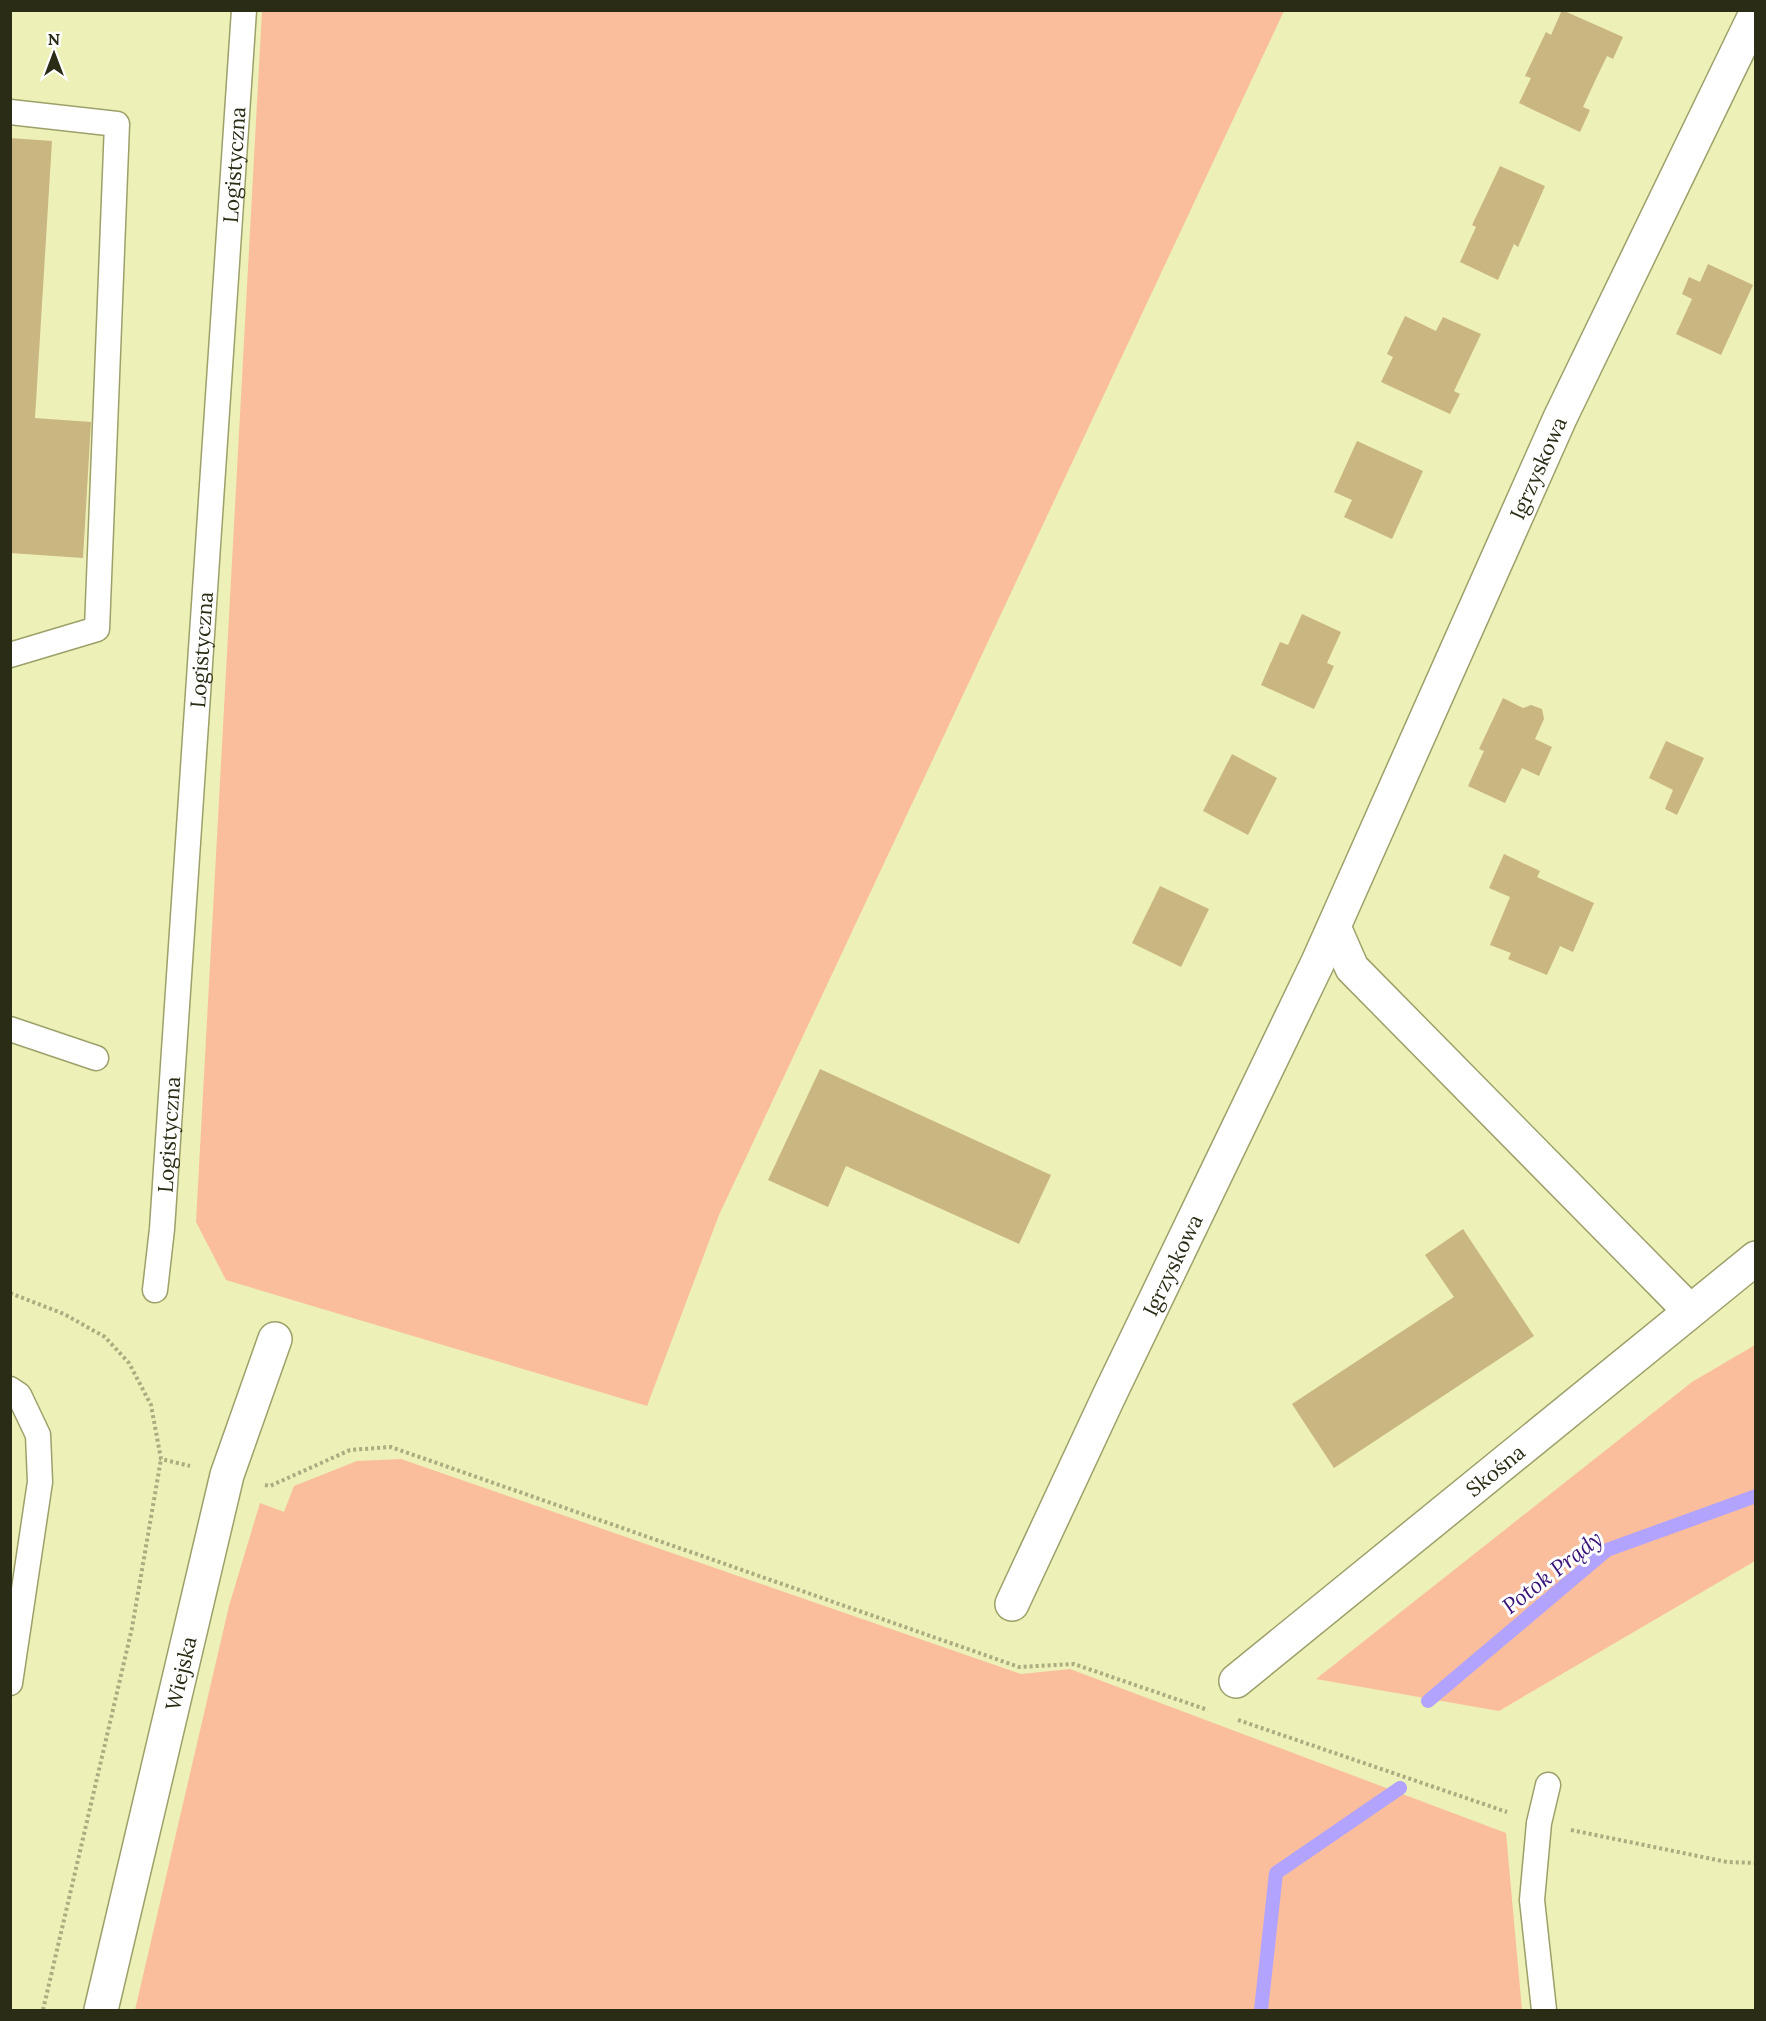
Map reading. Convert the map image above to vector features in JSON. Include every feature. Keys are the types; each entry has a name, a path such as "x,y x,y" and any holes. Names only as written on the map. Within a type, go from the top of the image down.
{"street":[{"name":"Igrzyskowa","path":"1012,1604 1334,927 1560,418 1755,14"},
{"path":"1334,927 1352,968 1690,1311"},
{"name":"Skośna","path":"1236,1681 1755,1258"},
{"name":"Wiejska","path":"101,2010 227,1475 275,1339"}],"lane":[{"name":"Logistyczna","path":"155,1290 162,1228 244,10"},
{"path":"10,112 117,124 97,629 10,655"},
{"path":"10,1029 96,1058"},
{"path":"10,1389 19,1395 38,1435 40,1482 10,1683"},
{"path":"1544,2010 1532,1900 1539,1823 1548,1785"}],"path":[{"path":"10,1293 64,1314 105,1337 129,1364 151,1405 161,1459 132,1628 43,2010"},
{"path":"161,1459 270,1486 350,1450 391,1447 1019,1667 1074,1664 1210,1710"},
{"path":"1233,1718 1539,1823 1727,1862 1755,1863"}],"shaded area":[{"path":"262,11 1284,11 719,1215 647,1406 226,1280 196,1222"},
{"path":"1755,1345 1755,1561 1499,1711 1316,1679 1692,1382"},
{"path":"401,1459 1021,1674 1070,1669 1506,1833 1522,2010 135,2010 229,1606 260,1503 284,1512 294,1486 357,1461"}],"building":[{"path":"1562,10 1623,37 1613,59 1607,56 1583,107 1590,110 1580,132 1519,103 1531,78 1525,76 1546,32 1551,35"},
{"path":"10,138 52,141 35,418 91,422 83,558 10,553"},
{"path":"1500,166 1545,186 1518,247 1514,244 1498,280 1460,262 1476,227 1472,225"},
{"path":"1708,264 1753,285 1721,355 1676,334 1692,299 1682,294 1689,277 1700,282"},
{"path":"1405,316 1436,331 1443,317 1481,334 1454,391 1460,394 1450,414 1381,382 1393,357 1387,354"},
{"path":"1357,441 1423,471 1392,539 1344,517 1352,500 1334,492"},
{"path":"1302,614 1341,632 1327,663 1334,666 1314,709 1261,685 1280,642 1288,645"},
{"path":"1503,698 1523,708 1531,705 1542,709 1544,719 1535,739 1552,747 1539,776 1522,768 1505,803 1468,786 1484,751 1479,749"},
{"path":"1666,741 1704,758 1677,815 1665,809 1673,790 1649,778"},
{"path":"1232,754 1277,778 1248,835 1203,811"},
{"path":"1504,854 1540,871 1537,877 1594,903 1573,952 1560,946 1547,975 1508,959 1511,953 1490,945 1510,897 1489,888"},
{"path":"1160,886 1209,909 1181,967 1132,943"},
{"path":"820,1069 1051,1175 1019,1244 846,1166 828,1207 768,1180"},
{"path":"1463,1229 1534,1336 1334,1468 1292,1404 1454,1297 1425,1255"}],"waterway":[{"name":"Potok Prądy","path":"1428,1701 1607,1550 1756,1496"},
{"name":"Potok Prądy","path":"1261,2010 1276,1873 1400,1788"}]}
